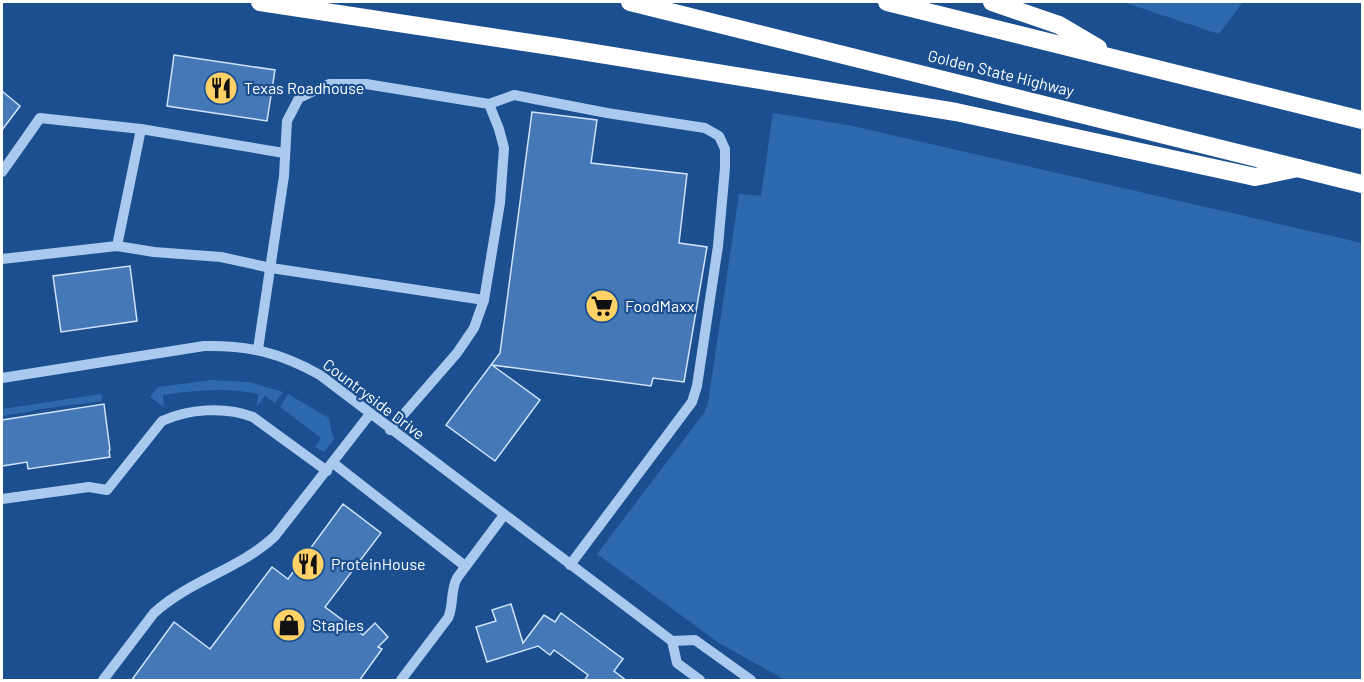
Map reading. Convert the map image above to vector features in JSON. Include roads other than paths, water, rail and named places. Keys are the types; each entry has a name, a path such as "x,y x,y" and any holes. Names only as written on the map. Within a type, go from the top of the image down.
{"highway":[{"path":"260,2 569,49 956,112 1255,177 1298,168"},
{"name":"Golden State Highway","path":"630,2 1362,184"},
{"path":"886,2 1362,120"},
{"path":"992,2 1059,25 1112,57"}],"street":[{"path":"258,350 284,176 287,122 299,98 329,84 366,84 489,104 514,95 607,113 705,128 719,136 725,149 725,168 717,246 697,386 692,402 570,565"},
{"path":"390,430 457,353 474,328 484,300 500,203 504,148 489,104"},
{"path":"2,172 40,118 141,129 284,153"},
{"path":"117,246 141,129"},
{"path":"2,259 117,246 154,252 221,257 271,268 484,300"},
{"name":"Countryside Drive","path":"2,378 204,346 230,345 280,355 320,375 672,641"},
{"path":"2,499 89,487 107,490 162,421 174,415 195,412 242,413 253,417 330,467 465,566"},
{"path":"103,681 154,613 163,605 267,544 283,528 370,414"},
{"path":"401,681 448,618 452,607 454,583 504,515"},
{"path":"700,681 677,663 672,641 695,640 751,681"}],"place":[{"name":"Texas Roadhouse","path":"221,88"},
{"name":"FoodMaxx","path":"602,306"},
{"name":"ProteinHouse","path":"308,564"},
{"name":"Staples","path":"289,625"}]}
